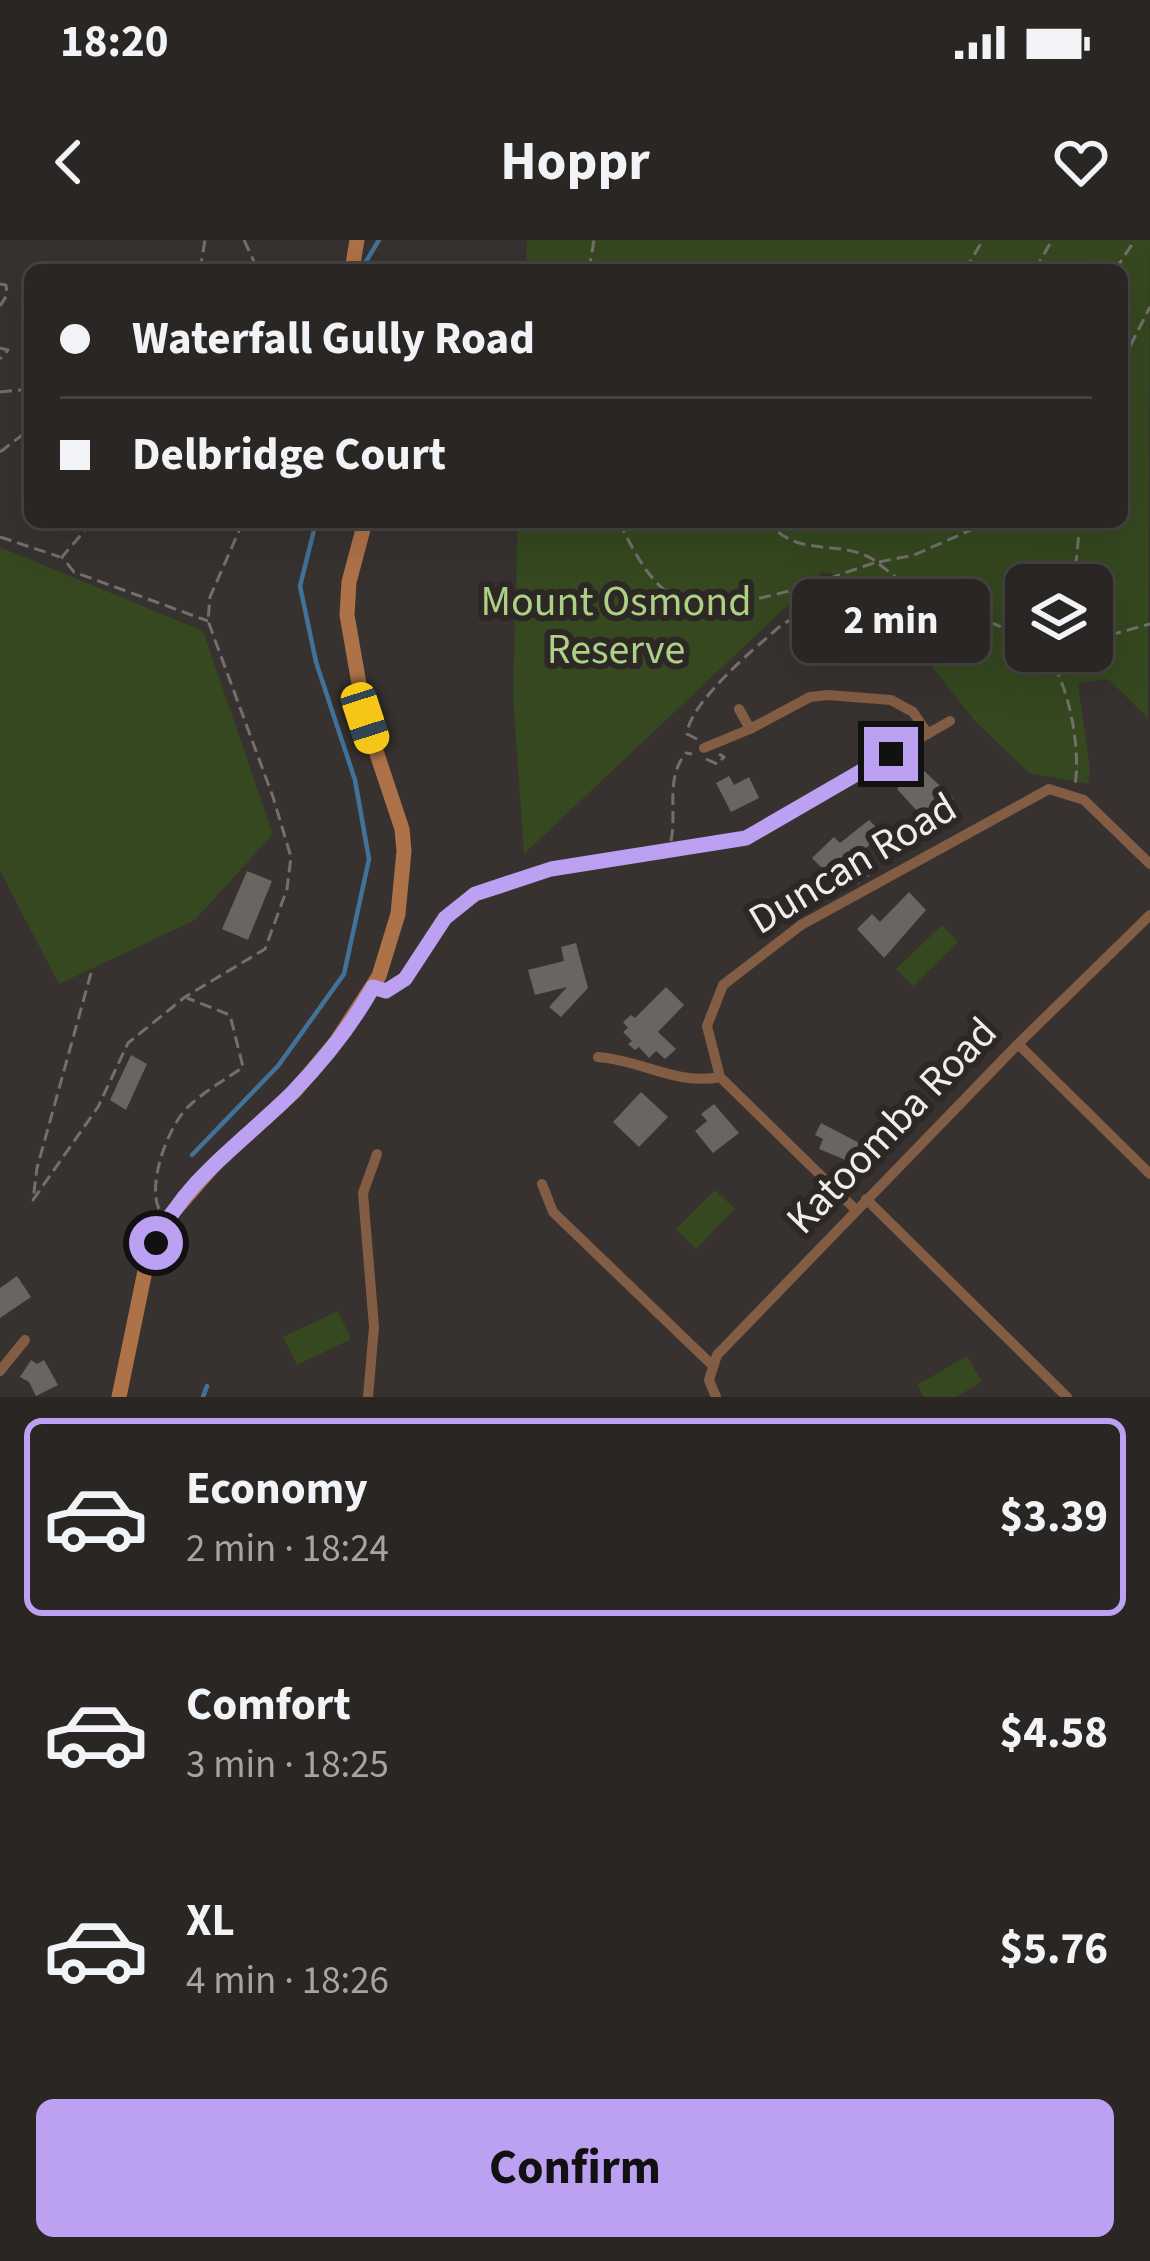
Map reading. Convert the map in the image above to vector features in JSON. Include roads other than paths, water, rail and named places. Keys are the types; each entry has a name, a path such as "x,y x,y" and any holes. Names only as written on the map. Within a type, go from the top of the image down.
{"street":[{"path":"119,1397 146,1266 166,1220 336,1042 373,987 398,914 402,829 365,718 350,644 349,582 363,528"},
{"path":"704,747 810,697 828,694 891,700 913,712 928,734"},
{"path":"739,710 750,729"},
{"path":"373,987 386,991 405,979 445,918 475,894 551,869 746,838 950,722"},
{"name":"Duncan Road","path":"720,1077 707,1026 723,985 801,925 1048,789 1079,797 1150,864"},
{"name":"Katoomba Road","path":"711,1364 866,1199 1150,915"},
{"path":"1018,1044 1150,1174"},
{"path":"598,1058 620,1059 696,1082 720,1077 856,1210"},
{"path":"368,1397 374,1327 363,1193 377,1154"},
{"path":"542,1184 553,1212 711,1364 709,1380 716,1397"},
{"path":"866,1199 1067,1397"},
{"path":"0,1371 25,1340"}],"waterway":[{"path":"364,264 379,240"},
{"path":"192,1155 278,1066 344,974 369,859 355,780 316,662 300,586 314,528"},
{"path":"203,1397 207,1386"}],"park label":[{"name":"Mount Osmond Reserve","path":"616,626"}]}
